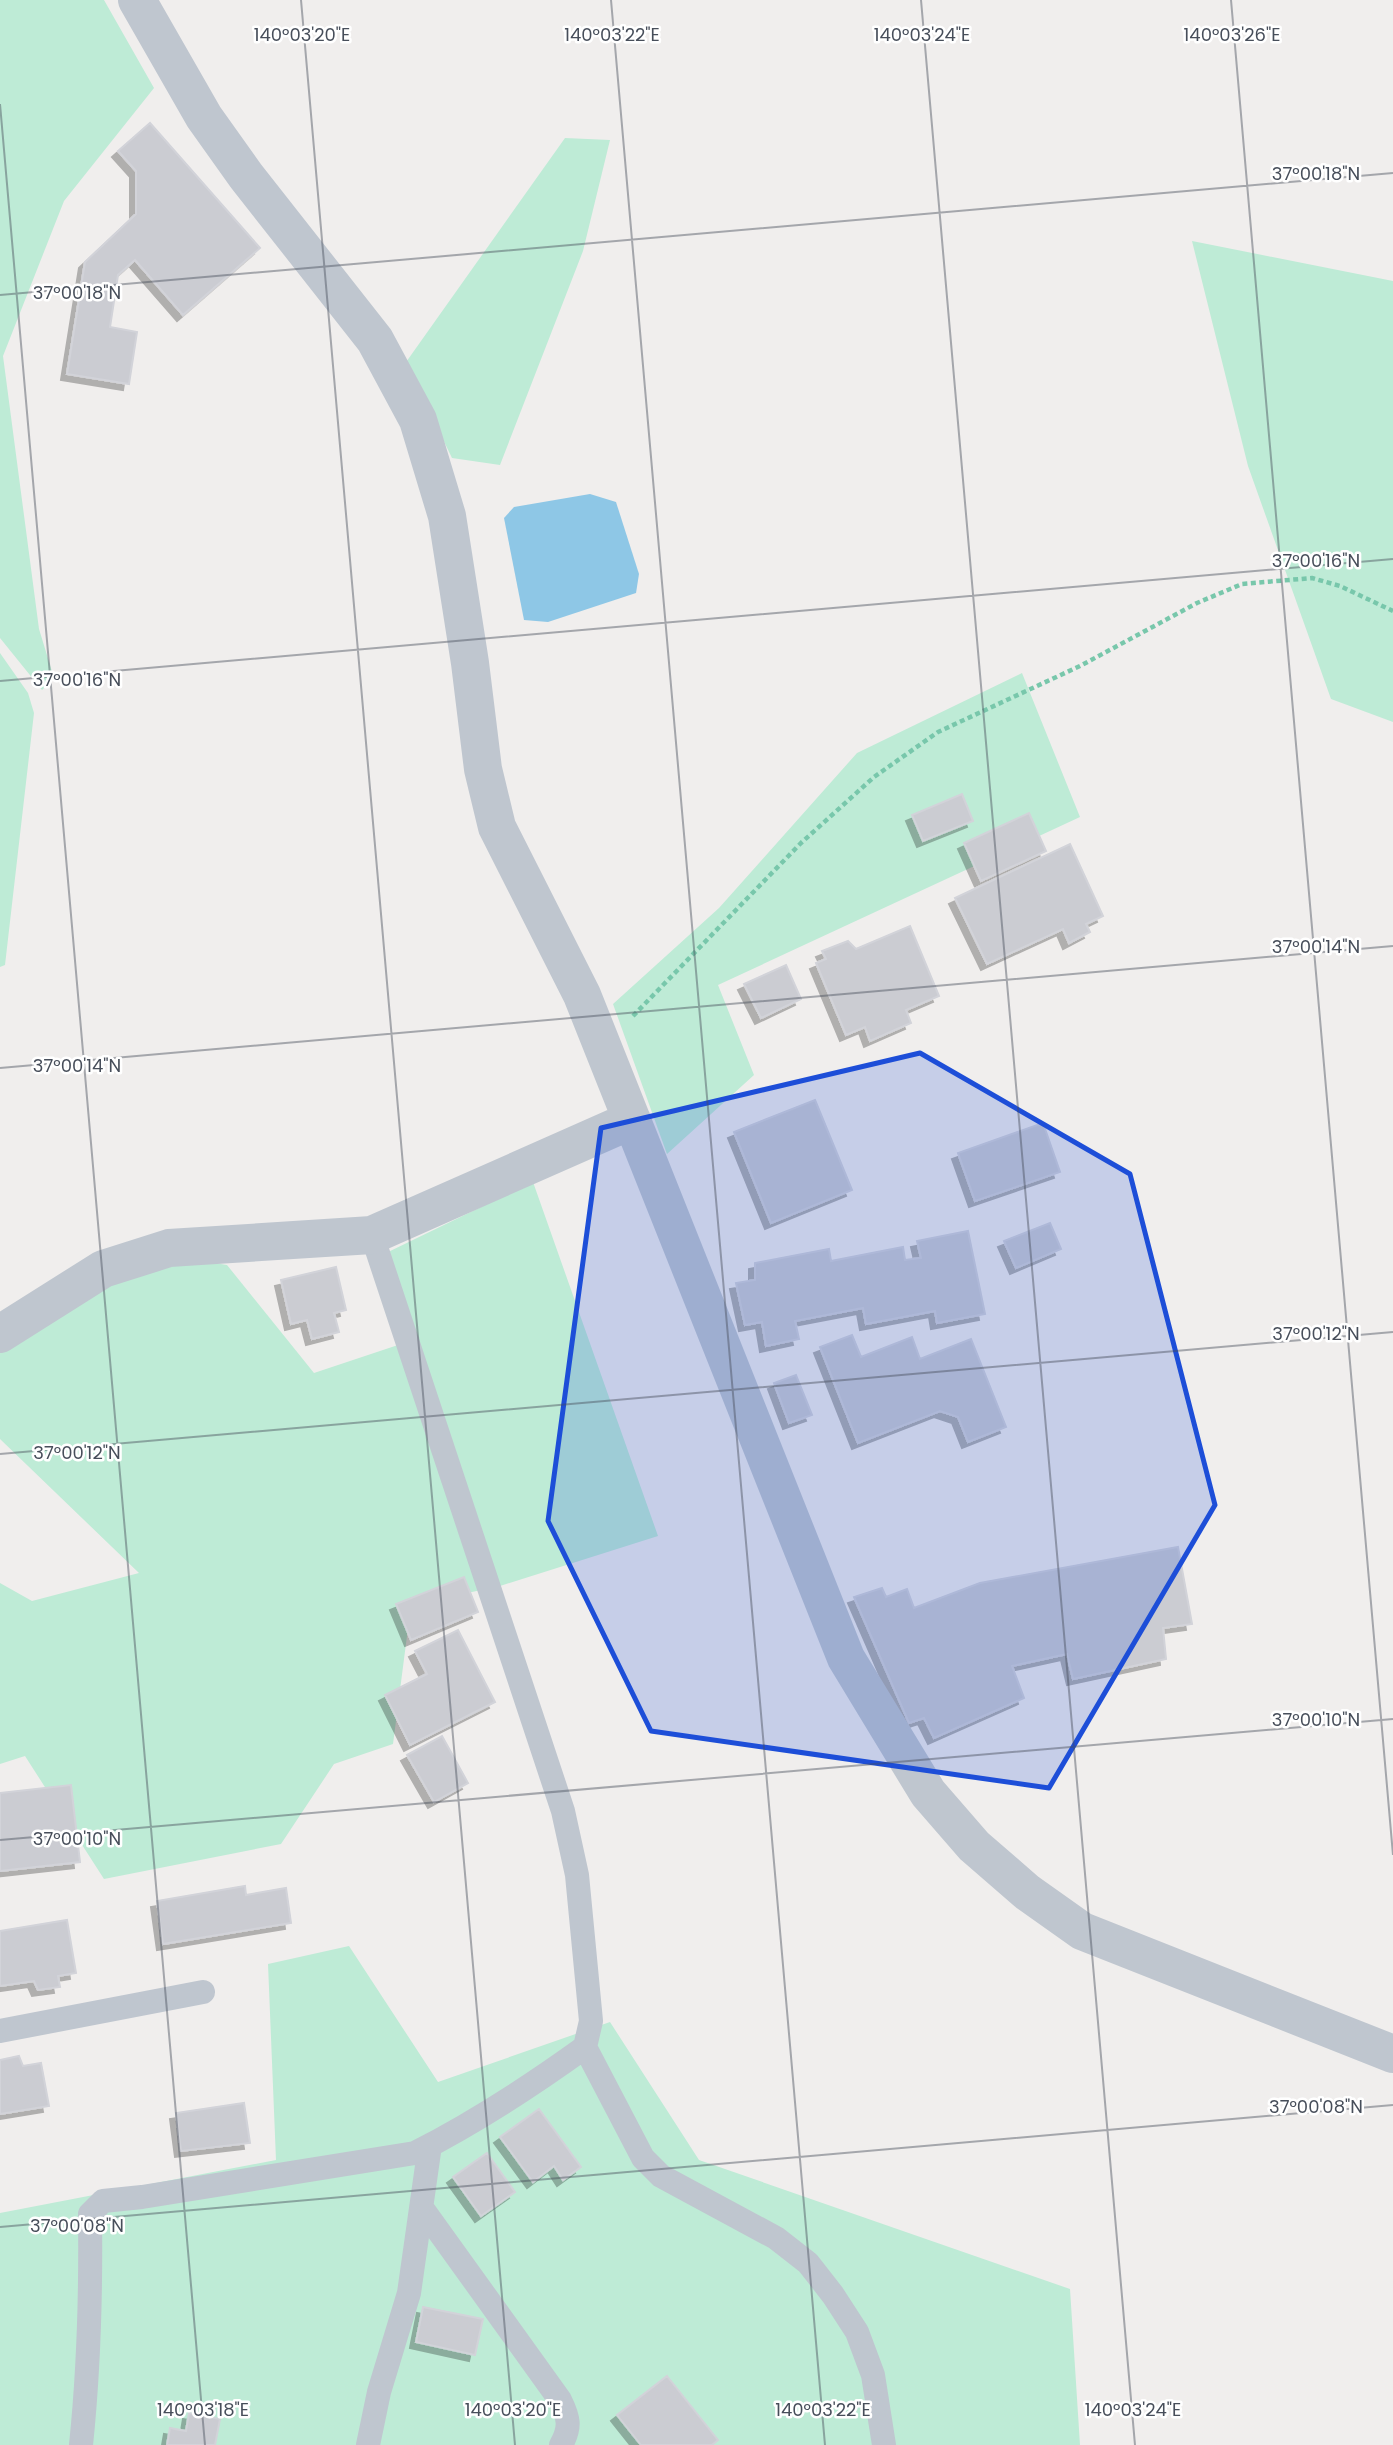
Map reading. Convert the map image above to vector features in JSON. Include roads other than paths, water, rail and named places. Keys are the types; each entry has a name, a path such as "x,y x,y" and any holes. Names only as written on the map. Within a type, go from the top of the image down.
{"street":[{"path":"137,0 204,117 246,176 375,341 418,420 447,516 483,769 497,827 582,995 604,1047 846,1658 928,1793 974,1846 1027,1892 1082,1931 1393,2054"},
{"path":"0,1334 103,1269 169,1248 372,1235 632,1120"}],"lane":[{"path":"372,1235 563,1811 577,1875 591,2021 585,2047 643,2158 661,2176 776,2238 808,2263 833,2295 857,2332 873,2375 884,2445"},
{"path":"0,2031 203,1992"},
{"path":"80,2445 91,2287 90,2214 103,2202 415,2152 547,2074 585,2047"},
{"path":"368,2445 379,2392 409,2293 430,2145"},
{"path":"422,2208 560,2400 568,2417 567,2435 561,2445"}],"water":[{"path":"590,494 616,502 639,574 636,593 548,622 524,620 504,518 514,507"}]}
